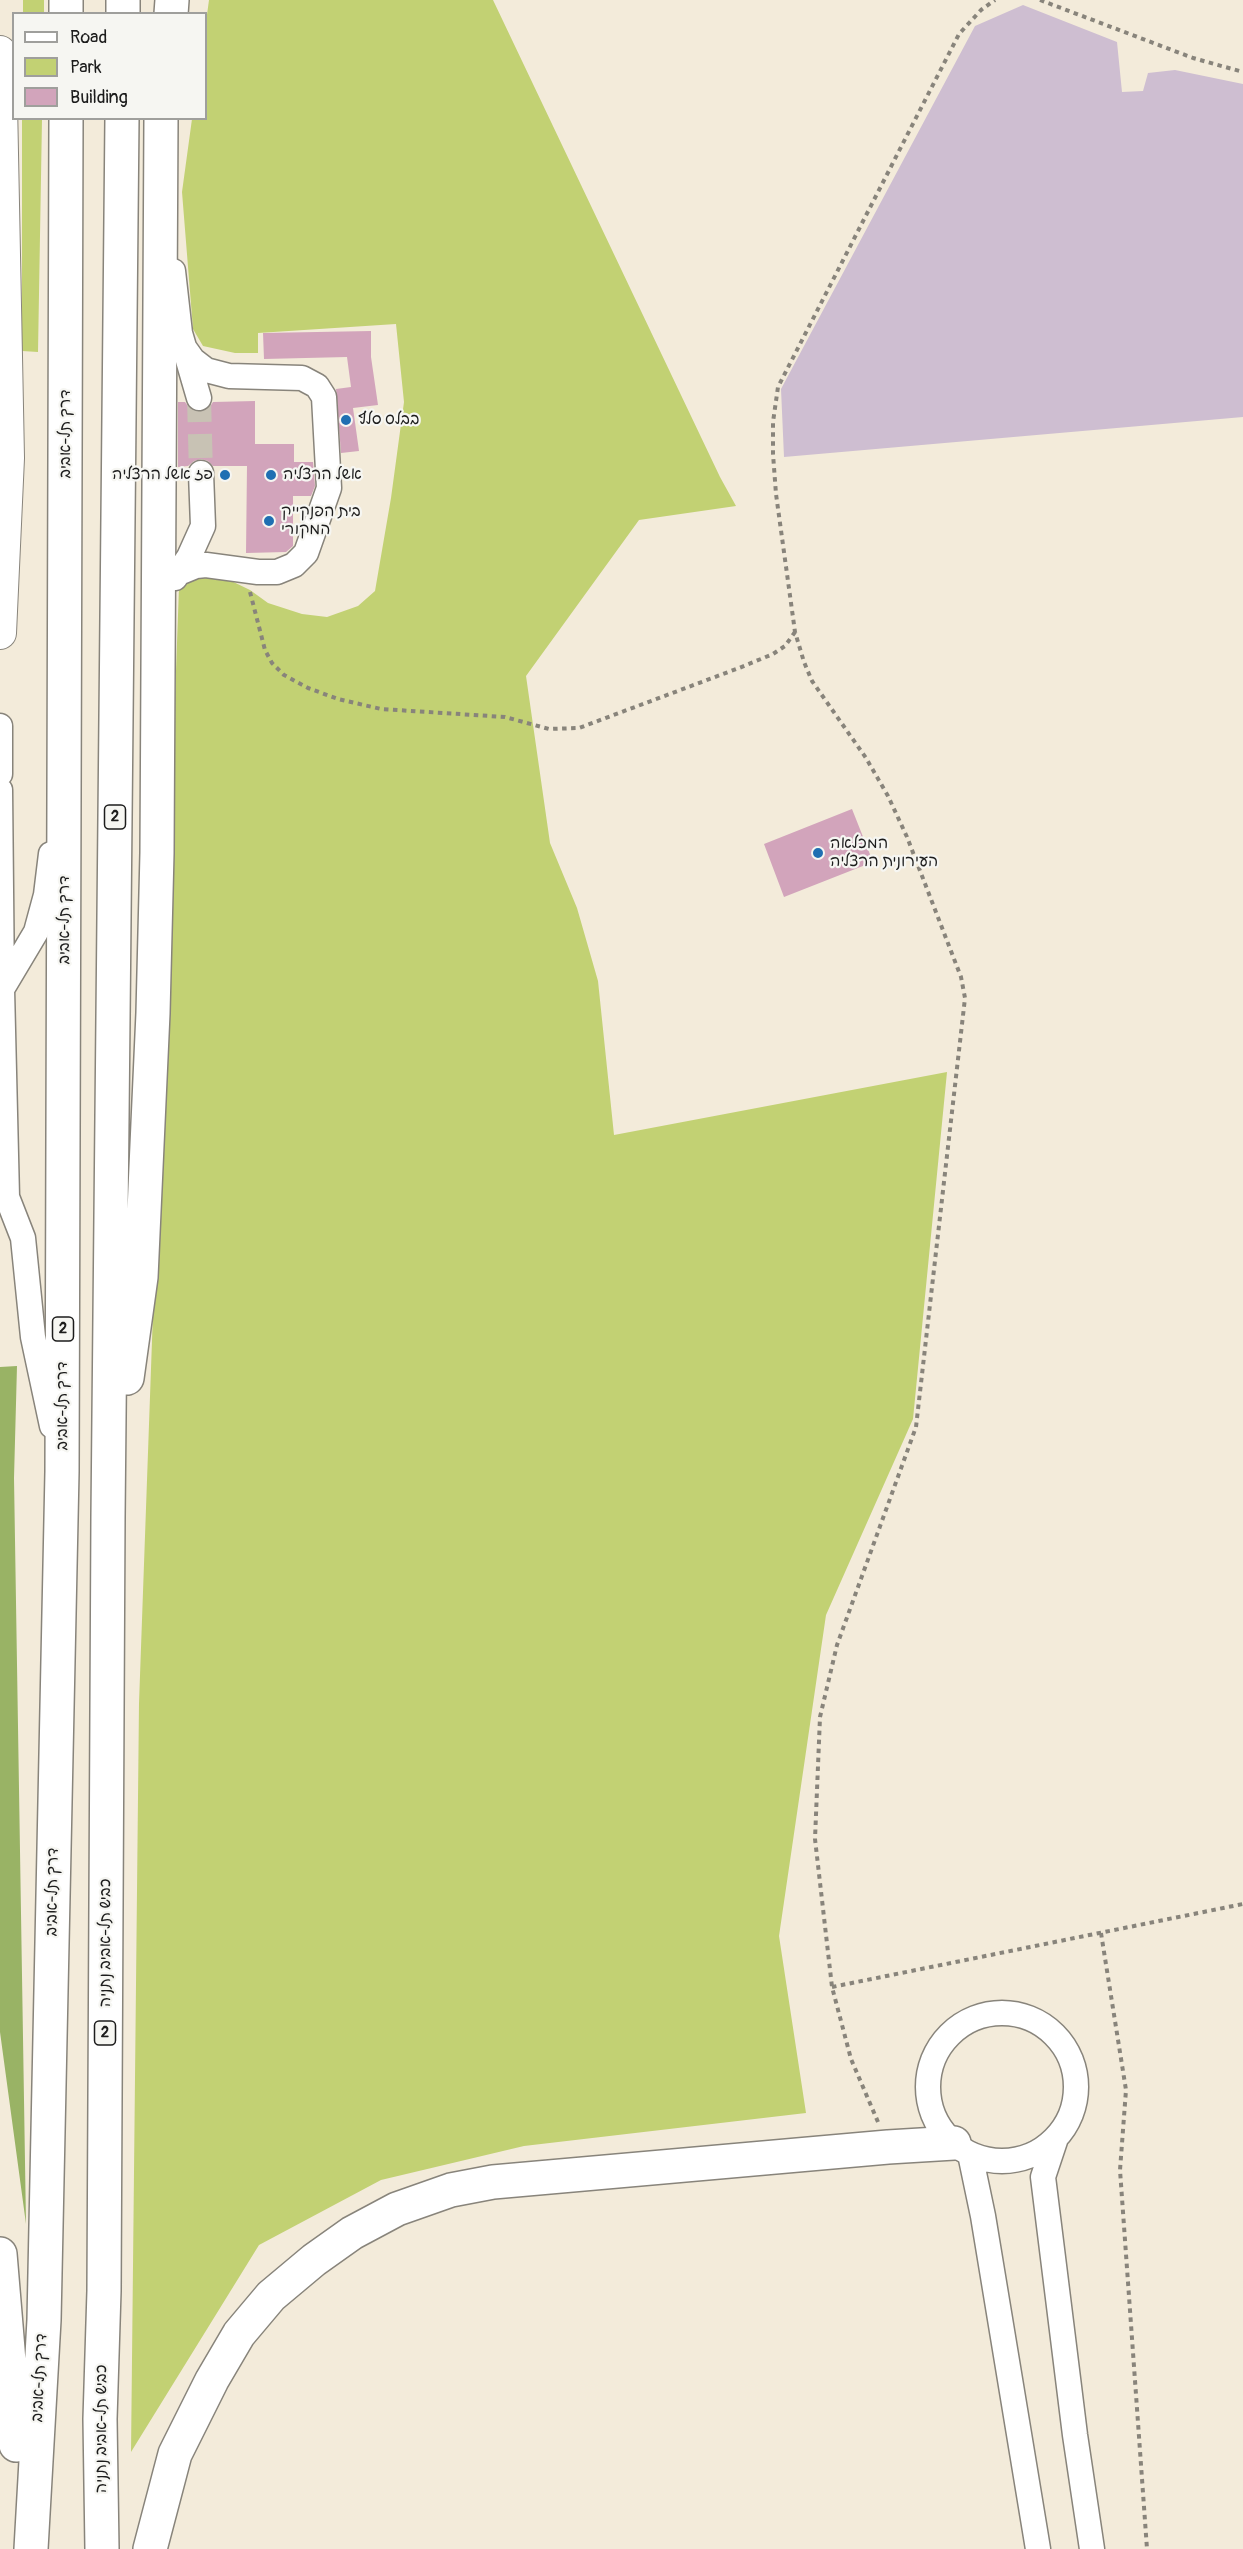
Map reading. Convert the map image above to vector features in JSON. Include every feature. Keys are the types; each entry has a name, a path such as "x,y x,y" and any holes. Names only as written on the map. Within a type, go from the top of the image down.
{"highway":[{"name":"דרך תל-אביב","path":"31,2544 44,2320 62,1472 66,120"},
{"name":"2","path":"108,1516 122,120"},
{"path":"108,1516 141,1277 153,1013 157,853 161,120"},
{"name":"כביש תל-אביב נתניה","path":"102,2549 100,2419 104,2279 108,1516"},
{"path":"150,2549 175,2454 212,2380 239,2334 271,2296 314,2260 352,2234 397,2209 451,2190 493,2182 888,2147 962,2148"},
{"path":"0,2254 16,2445"},
{"path":"0,2360 31,2544"}],"main road":[{"path":"0,52 8,459 0,633"}],"street":[{"path":"162,172 183,346 199,398"},
{"path":"179,573 206,565 258,572 277,572 294,565 306,553 329,488 324,397 317,386 302,378 229,376 206,370 193,360 183,346"},
{"path":"157,853 175,578 203,526 201,473"},
{"path":"0,726 0,774"},
{"path":"2,988 36,932 46,896 66,726"},
{"path":"0,790 7,1197 23,1238 33,1337 62,1472"},
{"path":"1056,2138 1035,2153 1011,2160 985,2159 962,2148 943,2134 928,2095 932,2060 942,2043 956,2029 977,2017 1000,2013 1021,2015 1040,2023 1057,2037 1069,2055 1075,2076 1075,2098 1068,2120 1056,2138 1043,2177 1075,2435 1092,2549"},
{"path":"962,2148 985,2227 1038,2549"}],"path":[{"path":"888,2147 851,2059 832,1987 815,1839 820,1717 837,1645 916,1427 965,998 961,977 908,837 866,758 812,681 795,632 773,454 773,422 778,387 959,34 981,10 995,0"},
{"path":"1040,0 1193,58 1243,72"},
{"path":"249,582 265,650 272,663 284,675 308,688 338,699 381,709 505,717 549,729 579,728 739,668 773,654 785,646 795,632"},
{"path":"832,1987 1243,1904"},
{"path":"1101,1933 1126,2090 1120,2170 1147,2549"}],"shaded area":[{"path":"1023,5 1117,42 1122,92 1143,91 1148,73 1175,70 1243,84 1243,417 784,457 781,389 975,26"}],"green space":[{"path":"23,0 44,0 44,12 23,12"},
{"path":"209,0 493,0 720,477 736,506 639,520 526,676 550,843 577,908 598,981 614,1135 947,1072 913,1419 826,1615 779,1936 806,2113 524,2146 381,2180 259,2245 131,2452 139,1703 179,587 191,576 221,576 250,590 268,603 302,614 327,617 358,606 375,591 404,402 396,324 258,333 258,353 235,353 203,346 193,329 182,192 192,120 207,120"},
{"path":"22,120 42,120 38,352 22,351"},
{"path":"17,1366 14,1478 26,2224 0,2032 0,1367"}],"building":[{"path":"371,331 371,357 378,405 353,408 359,451 341,453 336,389 351,387 347,357 264,359 263,333"},
{"path":"255,401 255,444 294,444 294,462 313,462 315,486 311,496 293,496 293,546 286,552 246,553 247,466 213,466 201,459 188,466 178,467 178,402 185,402 190,409 196,412 209,408 213,402"},
{"name":"המכלאה העירונית הרצליה","path":"852,809 873,862 784,897 764,844"}],"tunnel":[{"path":"199,398 201,473"}],"place":[{"name":"בבלס סלף","path":"346,420"},
{"name":"פז אשל הרצליה","path":"225,475"},
{"name":"אשל הרצליה","path":"271,475"},
{"name":"בית הפנקייק המקורי","path":"269,521"},
{"name":"המכלאה העירונית הרצליה","path":"818,853"}]}
